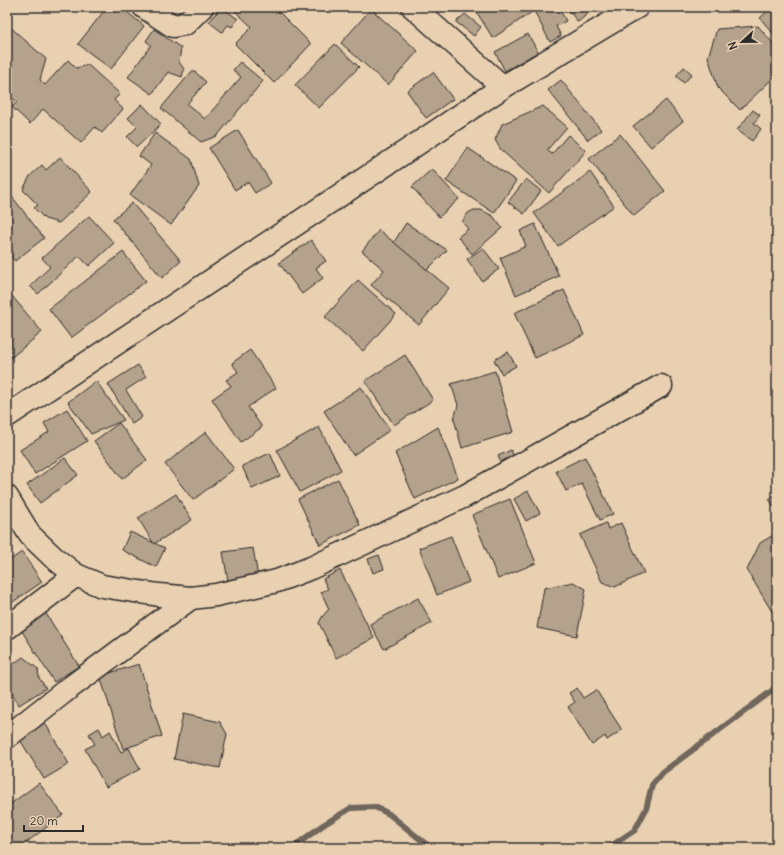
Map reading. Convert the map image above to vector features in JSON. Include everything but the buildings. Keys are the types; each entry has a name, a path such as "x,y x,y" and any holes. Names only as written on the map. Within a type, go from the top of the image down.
{"street":[{"path":"144,7 172,26 185,24 202,7"},
{"path":"413,7 503,87"},
{"path":"7,416 503,87 637,7"},
{"path":"7,497 30,535 53,558 76,575 102,586 191,598 216,595 277,581 311,568 464,496 661,386"},
{"path":"7,628 76,575"},
{"path":"7,737 64,692 191,598"}],"waterway":[{"path":"608,848 635,830 646,809 652,785 663,772 777,687"},
{"path":"292,848 323,825 351,808 375,807 389,814 431,848"}]}
